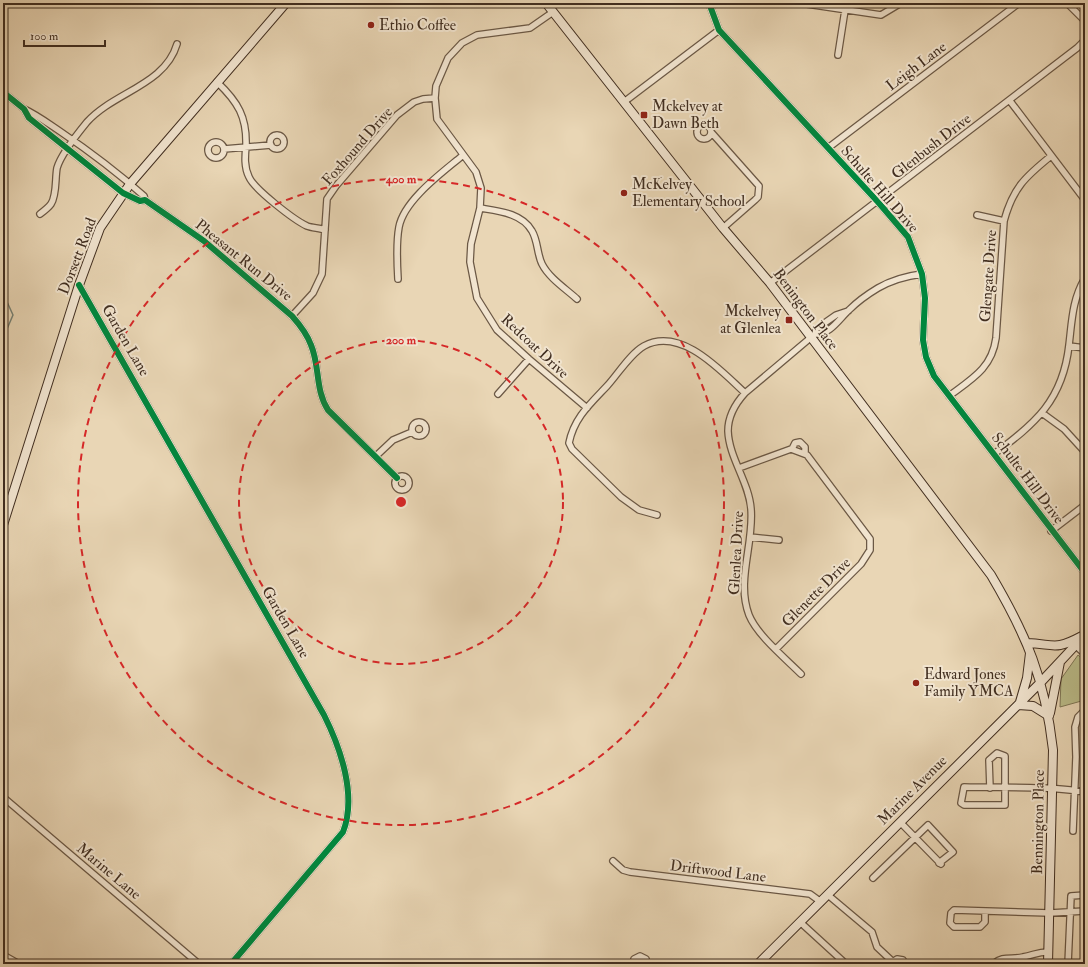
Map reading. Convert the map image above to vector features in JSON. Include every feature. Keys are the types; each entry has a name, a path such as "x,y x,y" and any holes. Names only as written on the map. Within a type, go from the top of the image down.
{"main road":[{"name":"Dorsett Road","path":"3,525 79,285 100,228 130,184 286,3"},
{"name":"Benington Place","path":"546,3 723,228 813,336 991,575 1012,610 1029,646 1041,682"},
{"path":"1060,662 1049,716 1033,706 1018,705 1027,678 1029,646 1051,647 1066,645 1085,635"},
{"name":"Marine Avenue","path":"758,964 1041,682 1085,635"},
{"name":"Bennington Place","path":"1041,682 1049,716 1053,750 1054,790 1048,964"}],"street":[{"name":"Schulte Hill Drive","path":"709,3 719,30 878,202 908,237 922,274 925,298 923,340 926,358 934,376 1051,531 1085,573"},
{"path":"800,3 881,15 901,3"},
{"name":"Leigh Lane","path":"828,148 1019,3"},
{"path":"1067,3 1085,21"},
{"path":"838,55 845,10"},
{"name":"Redcoat Drive","path":"553,12 530,28 477,35 462,43 448,58 436,86 434,98 437,119 462,156 476,172 481,188 480,208 471,244 470,262 477,298 497,330 587,408"},
{"path":"624,102 719,30"},
{"name":"Glenbush Drive","path":"770,283 878,202 1077,48 1085,40"},
{"path":"40,214 52,203 58,166 73,140 87,122 104,107 154,76 174,56 177,44"},
{"path":"217,82 230,93 242,112 246,129 246,167 249,177 268,198 308,226 325,230"},
{"name":"Pheasant Run Drive","path":"3,92 24,109 33,113 73,140 130,184 144,196 145,200 204,241 292,316 303,330 312,346 319,386 324,403 333,417 376,456 397,478"},
{"name":"Foxhound Drive","path":"292,316 313,293 322,274 325,206 327,199 336,186 397,115 414,102 434,98"},
{"path":"1010,100 1085,200"},
{"name":"Pheasant Run Drive","path":"24,109 29,118 123,193 140,201 145,200"},
{"path":"712,132 759,186 758,197 723,228"},
{"path":"224,149 271,145"},
{"path":"398,280 399,226 404,215 430,183 462,156"},
{"name":"Glengate Drive","path":"949,396 985,368 995,347 1004,221 1013,196 1022,181 1051,156"},
{"path":"480,208 510,214 522,220 532,231 544,267 577,300"},
{"path":"976,216 1004,221"},
{"name":"Glenlea Drive","path":"801,674 762,634 750,617 746,608 744,585 752,510 750,499 730,443 729,422 736,404 745,393 813,336 816,329 842,312 848,311 878,288 898,279 922,274"},
{"path":"994,454 1031,426 1042,414 1056,391 1064,370 1069,346 1072,313 1075,299 1085,278"},
{"name":"Garden Lane","path":"79,285 324,714 334,734 342,763 348,807 343,832 231,964"},
{"path":"657,516 639,510 621,497 572,449 569,443 572,430 576,422 629,360 644,346 667,341 689,347 713,364 745,393"},
{"path":"1069,346 1085,348"},
{"path":"498,394 529,359"},
{"path":"1042,414 1064,429 1085,452"},
{"path":"376,456 393,440 412,432"},
{"path":"738,468 792,449 805,454 806,447 800,442 795,442 792,449"},
{"name":"Glenette Drive","path":"776,649 861,564 870,550 870,539 866,532 810,457 805,454"},
{"path":"1051,531 1085,505"},
{"path":"750,537 779,540"},
{"path":"1076,646 1085,654"},
{"path":"1073,832 1076,757 1075,727 1078,717 1085,710"},
{"path":"990,788 989,760 997,753 1005,756 1006,788 1005,805 964,805 961,802 964,787 990,788 1006,788 1054,790 1074,790 1085,792"},
{"name":"Marine Lane","path":"3,796 199,964"},
{"path":"873,878 914,837 928,825 953,852 940,864 914,837 900,822"},
{"name":"Driftwood Lane","path":"613,861 623,870 630,872 810,894 821,902"},
{"path":"828,895 872,932 877,947 892,963 900,959 905,964"},
{"path":"1068,964 1071,896 1085,895"},
{"path":"985,911 985,922 980,927 954,927 950,923 953,910 1050,913 1085,911"},
{"path":"800,922 846,964"},
{"path":"993,964 1005,958 1023,957 1035,952 1048,952"},
{"path":"3,955 19,964"},
{"path":"624,964 633,964 636,958 640,956 646,959 647,964"}],"green space":[{"path":"1078,655 1085,661 1085,700 1060,707 1061,679"}],"waterway":[{"path":"3,293 13,315 7,329 3,332"}],"cycle path":[{"path":"709,3 719,30 878,202 908,237 922,274 925,298 923,340 926,357 934,376 1085,573"},
{"path":"3,92 24,109 29,118 123,193 140,201 145,200 204,241 292,316 303,330 311,345 316,361 321,394 328,410 397,478"},
{"path":"79,285 324,715 336,743 345,773 348,788 348,803 347,818 343,832 231,964"}],"place":[{"name":"Ethio Coffee","path":"371,25"},
{"name":"Mckelvey at Dawn Beth","path":"644,115"},
{"name":"McKelvey Elementary School","path":"624,193"},
{"name":"Mckelvey at Glenlea","path":"789,320"},
{"name":"Edward Jones Family YMCA","path":"916,683"}]}
